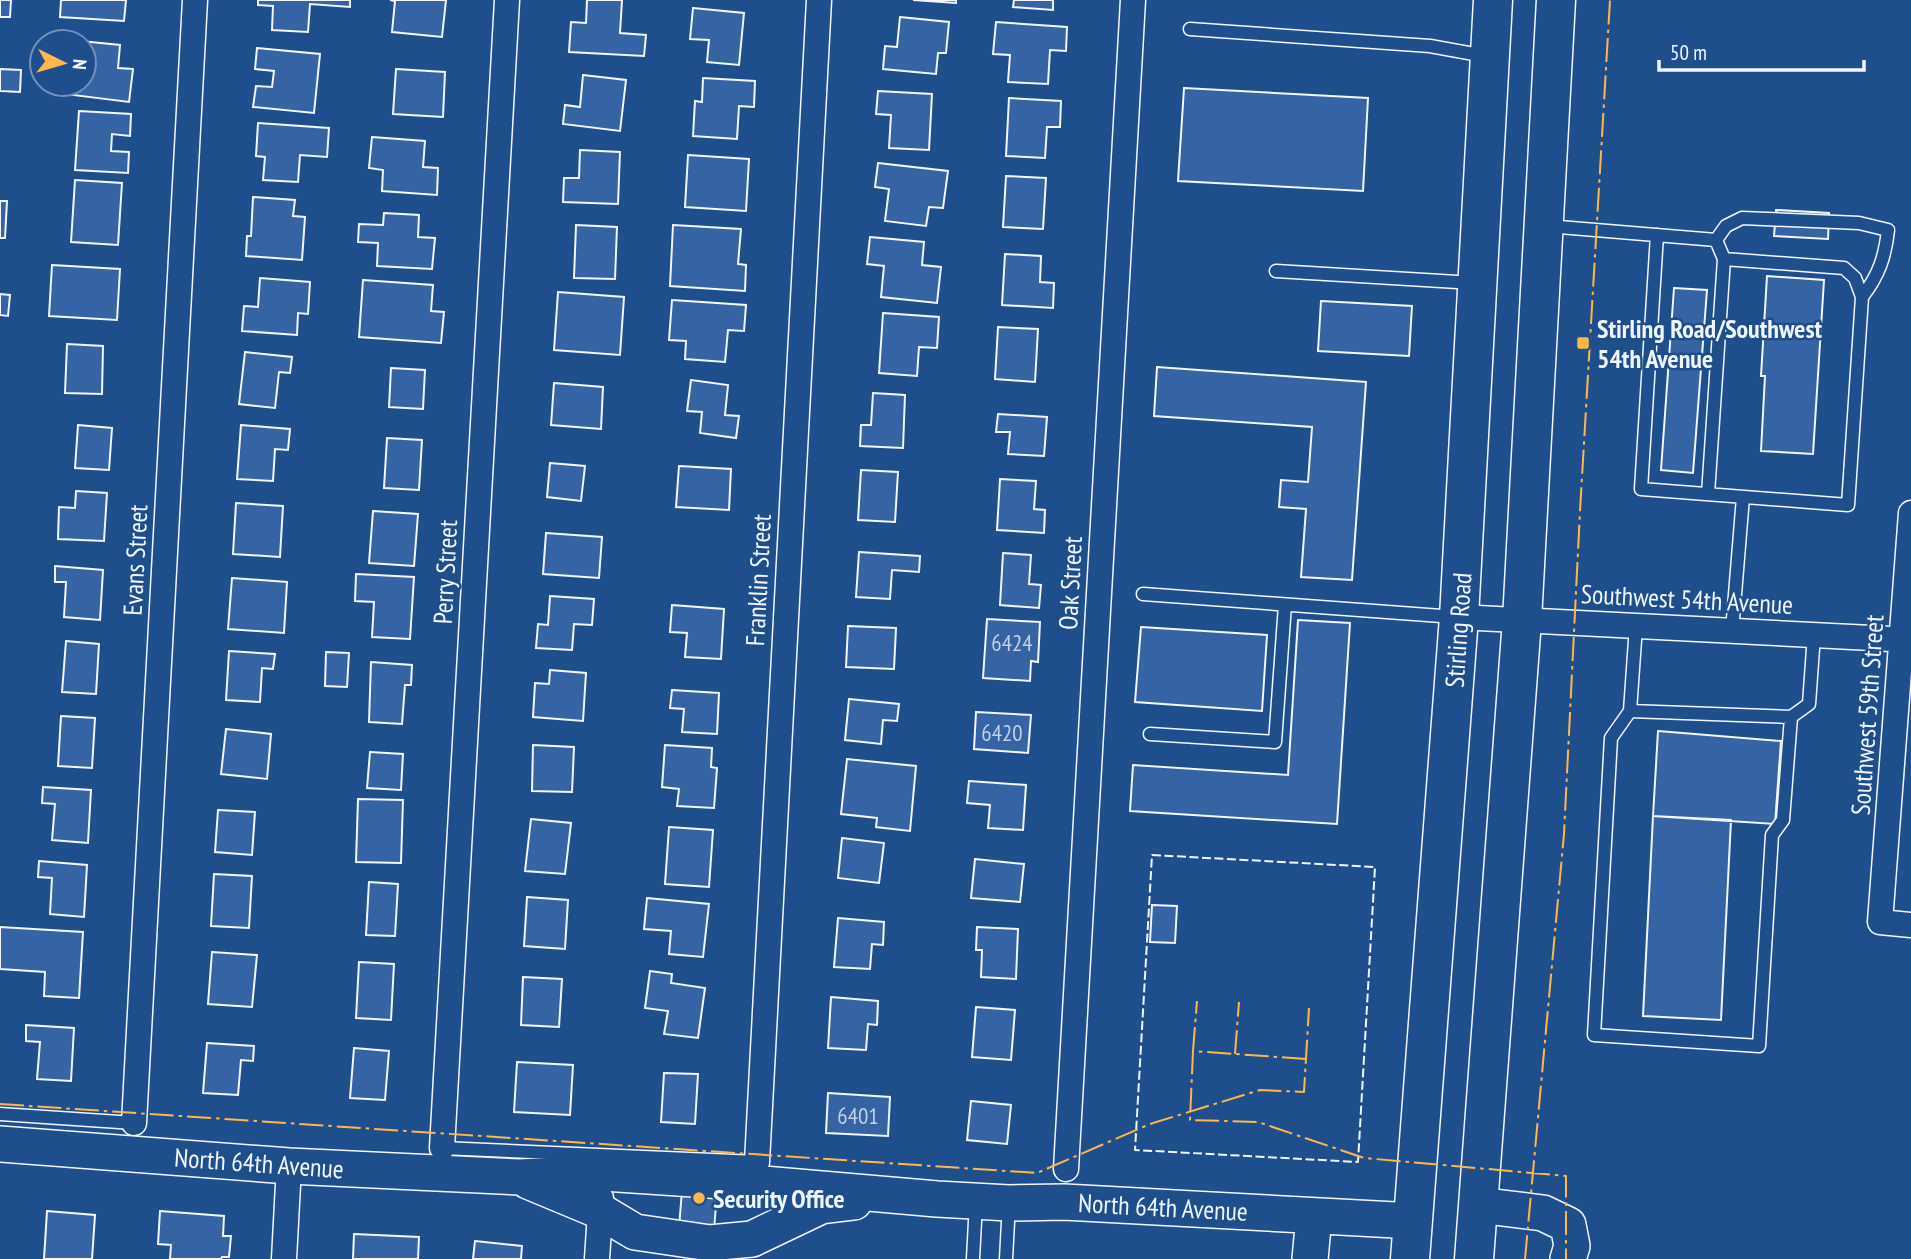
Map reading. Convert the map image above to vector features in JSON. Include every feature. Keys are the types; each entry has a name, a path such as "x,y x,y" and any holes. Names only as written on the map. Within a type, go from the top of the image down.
{"main road":[{"name":"Stirling Road","path":"1410,1259 1459,617 1493,0"},
{"path":"1474,1259 1522,620 1556,0"}],"street":[{"name":"Evans Street","path":"134,1123 195,0"},
{"name":"Perry Street","path":"442,1148 507,0"},
{"name":"Franklin Street","path":"757,1162 819,0"},
{"name":"Oak Street","path":"1066,1168 1133,0"},
{"name":"Southwest 59th Street","path":"1911,513 1907,640 1880,922 1911,925"},
{"name":"Southwest 54th Avenue","path":"1459,617 1907,640"},
{"name":"North 64th Avenue","path":"0,1144 289,1166 519,1177 603,1173 993,1202 1065,1202 1414,1222"},
{"path":"284,1259 289,1166"},
{"path":"597,1259 603,1173"},
{"name":"North 64th Avenue","path":"519,1177 600,1211 635,1232 710,1243 752,1239 821,1206 912,1196"},
{"path":"1478,1205 1543,1213 1568,1242"},
{"path":"1310,1259 1314,1216"}],"lane":[{"path":"1190,29 1430,46 1490,57"},
{"path":"1716,240 1726,226 1742,218 1859,223 1888,230 1885,255 1877,277 1862,297"},
{"path":"1544,226 1716,240"},
{"path":"1657,235 1641,489 1848,505 1862,297 1855,278 1844,268 1724,259"},
{"path":"1708,494 1724,259 1716,240"},
{"path":"1276,271 1478,284"},
{"path":"1732,631 1743,497"},
{"path":"1143,594 1459,617"},
{"path":"1150,734 1275,742 1285,604"},
{"path":"1636,626 1630,711 1611,738 1594,1035 1759,1046 1773,835 1783,820 1791,717"},
{"path":"1630,711 1791,717 1809,704 1814,635"},
{"path":"0,1114 134,1123"},
{"path":"442,1148 757,1162"},
{"path":"972,1259 993,1202"},
{"path":"993,1202 1006,1259"}],"building":[{"path":"0,0 11,0 10,17 0,17"},
{"path":"61,0 126,0 124,21 60,17"},
{"path":"258,0 350,0 350,7 310,4 308,32 272,30 273,6 258,5"},
{"path":"390,0 446,0 442,37 392,32 395,1"},
{"path":"587,0 622,0 620,33 646,35 644,56 569,52 571,22 586,23"},
{"path":"913,0 956,0 956,3"},
{"path":"1014,0 1053,0 1053,10 1013,7"},
{"path":"693,8 744,13 739,65 707,62 709,40 690,39"},
{"path":"900,17 949,22 946,53 938,53 936,74 883,69 885,46 897,47"},
{"path":"996,22 1067,27 1066,51 1050,50 1048,84 1008,82 1010,55 993,54"},
{"path":"98,43 120,45 118,68 133,69 129,102 97,98"},
{"path":"257,48 320,54 314,113 253,107 256,86 272,87 274,71 255,69"},
{"path":"0,69 21,70 20,92 0,91"},
{"path":"396,69 445,72 443,117 393,114"},
{"path":"583,75 626,80 620,131 563,124 565,105 580,107"},
{"path":"703,78 755,81 754,107 739,106 737,139 693,136 695,101 702,102"},
{"path":"1184,88 1368,98 1363,191 1178,181"},
{"path":"878,91 932,94 929,150 889,148 891,115 876,114"},
{"path":"1009,98 1061,101 1060,127 1047,127 1045,158 1006,156"},
{"path":"79,111 131,114 130,136 112,134 111,151 129,152 128,173 75,170"},
{"path":"258,123 329,128 327,157 300,155 298,182 263,180 265,157 256,156"},
{"path":"372,137 425,141 423,167 438,168 437,195 382,191 383,170 369,168"},
{"path":"580,150 620,152 618,204 563,202 564,178 579,178"},
{"path":"688,155 749,159 746,211 685,207"},
{"path":"878,163 948,171 943,208 929,207 926,226 885,221 889,189 875,187"},
{"path":"1006,176 1046,178 1043,229 1003,227"},
{"path":"75,180 122,183 118,245 71,242"},
{"path":"253,197 295,200 293,216 305,217 302,260 246,256 247,236 251,236"},
{"path":"0,201 7,201 5,238 0,238"},
{"path":"1776,210 1829,213 1828,239 1774,236"},
{"path":"384,213 419,215 418,237 435,238 432,269 377,266 378,243 358,242 359,224 383,225"},
{"path":"576,225 617,227 615,279 574,278"},
{"path":"673,225 741,229 738,264 746,265 745,291 670,286"},
{"path":"870,237 924,242 922,265 941,267 937,303 881,297 884,266 867,264"},
{"path":"1005,254 1041,256 1040,282 1054,283 1053,308 1002,305"},
{"path":"52,265 120,269 117,320 49,316"},
{"path":"1767,276 1824,280 1813,454 1761,451 1765,376 1761,376"},
{"path":"260,278 310,282 308,314 298,313 297,335 242,331 244,306 258,307"},
{"path":"363,280 433,285 431,311 444,312 441,343 359,337"},
{"path":"1674,288 1707,290 1693,473 1661,470"},
{"path":"558,292 624,297 620,355 554,350"},
{"path":"0,294 10,295 8,316 0,315"},
{"path":"672,300 746,305 744,331 728,330 725,362 685,359 686,341 669,340"},
{"path":"1321,301 1412,306 1409,356 1318,351"},
{"path":"883,313 939,317 937,348 919,347 917,376 879,373"},
{"path":"998,327 1038,329 1035,382 995,379"},
{"path":"67,344 103,346 102,394 65,393"},
{"path":"245,352 292,357 290,373 279,372 275,408 239,404"},
{"path":"1157,367 1366,382 1352,580 1301,577 1306,509 1279,507 1281,480 1308,482 1312,427 1154,416"},
{"path":"391,368 425,370 423,409 389,407"},
{"path":"691,380 728,385 725,415 739,416 736,438 700,433 702,412 687,411"},
{"path":"554,383 603,387 601,429 551,425"},
{"path":"873,393 905,395 903,448 860,446 861,425 871,425"},
{"path":"998,414 1047,417 1044,456 1008,454 1010,432 996,432"},
{"path":"78,425 112,428 109,470 75,468"},
{"path":"241,425 290,429 288,450 275,449 273,481 237,479"},
{"path":"387,438 422,440 419,490 384,488"},
{"path":"550,463 585,466 581,501 547,497"},
{"path":"679,466 731,469 729,510 676,507"},
{"path":"861,470 898,472 895,522 858,520"},
{"path":"1000,479 1036,481 1034,509 1045,510 1044,533 997,530"},
{"path":"76,491 107,493 104,541 58,539 59,507 75,508"},
{"path":"236,503 283,506 280,557 233,554"},
{"path":"373,511 418,514 414,566 369,563"},
{"path":"546,533 602,537 599,578 543,574"},
{"path":"859,552 920,556 919,572 892,570 890,599 856,597"},
{"path":"1003,553 1031,555 1029,584 1041,585 1039,608 1000,605"},
{"path":"55,566 103,570 100,620 64,617 66,582 55,582"},
{"path":"356,574 414,577 410,639 372,637 374,602 355,601"},
{"path":"232,578 287,582 284,633 228,629"},
{"path":"550,596 594,599 592,625 574,624 572,650 536,648 538,624 548,625"},
{"path":"672,605 724,609 721,659 685,657 687,633 670,632"},
{"path":"987,619 1040,622 1038,662 1031,661 1030,681 983,678"},
{"path":"1298,620 1350,623 1337,824 1130,811 1133,765 1288,775"},
{"path":"848,626 896,628 894,669 846,667"},
{"path":"1141,627 1267,635 1262,711 1135,702"},
{"path":"66,641 99,644 96,694 62,692"},
{"path":"229,651 275,654 273,669 262,668 260,702 226,700"},
{"path":"326,652 349,653 347,687 325,686"},
{"path":"371,662 412,665 411,685 405,685 402,724 369,722"},
{"path":"550,670 586,673 583,721 533,717 535,683 549,684"},
{"path":"672,690 719,693 717,734 682,732 684,709 670,708"},
{"path":"849,699 899,704 897,721 883,720 881,744 845,740"},
{"path":"976,712 1031,715 1028,753 974,749"},
{"path":"61,716 95,718 92,768 58,766"},
{"path":"226,729 271,734 267,779 221,774"},
{"path":"1658,731 1781,741 1775,824 1653,816"},
{"path":"533,745 574,747 572,792 532,791"},
{"path":"665,745 712,748 711,767 717,768 714,808 677,806 679,789 662,787"},
{"path":"370,752 403,754 401,790 367,788"},
{"path":"847,759 916,766 910,831 876,827 877,818 841,814"},
{"path":"969,781 1026,785 1023,830 988,828 990,805 967,803"},
{"path":"43,787 91,790 88,843 52,840 55,804 42,803"},
{"path":"358,799 403,800 401,863 356,862"},
{"path":"218,810 255,812 252,855 215,852"},
{"path":"1653,816 1731,820 1721,1020 1643,1016"},
{"path":"531,819 571,823 565,874 525,871"},
{"path":"669,827 713,830 709,887 665,884"},
{"path":"842,838 884,843 879,883 838,878"},
{"path":"975,859 1024,864 1020,902 971,898"},
{"path":"39,861 87,865 84,917 50,914 52,878 38,877"},
{"path":"214,874 252,876 249,928 211,926"},
{"path":"369,882 398,884 395,936 366,935"},
{"path":"527,897 568,900 565,949 524,946"},
{"path":"647,898 709,904 703,957 669,954 671,931 644,929"},
{"path":"1152,905 1177,906 1175,943 1150,942"},
{"path":"838,918 884,922 883,945 872,944 870,969 834,967"},
{"path":"0,927 83,932 79,998 44,996 45,972 0,969"},
{"path":"977,927 1018,929 1016,979 981,977 982,950 976,950"},
{"path":"212,952 257,955 252,1007 208,1004"},
{"path":"359,962 394,964 391,1020 356,1018"},
{"path":"650,971 672,974 671,983 705,988 698,1038 664,1034 668,1011 645,1008"},
{"path":"523,977 562,979 559,1027 521,1025"},
{"path":"831,997 878,1001 877,1025 868,1024 866,1050 828,1048"},
{"path":"976,1007 1015,1010 1011,1060 972,1057"},
{"path":"26,1025 74,1028 71,1081 37,1079 40,1042 26,1041"},
{"path":"207,1043 254,1046 253,1061 241,1060 238,1095 203,1093"},
{"path":"354,1048 389,1051 385,1100 350,1098"},
{"path":"517,1062 573,1065 570,1115 514,1112"},
{"path":"664,1073 698,1074 695,1124 661,1122"},
{"path":"828,1093 890,1097 888,1136 826,1133"},
{"path":"971,1101 1011,1105 1007,1144 967,1140"},
{"name":"Security Office","path":"684,1165 719,1168 714,1230 679,1228"},
{"path":"47,1211 95,1215 92,1259 44,1259"},
{"path":"160,1211 224,1216 223,1236 231,1236 229,1257 170,1259 171,1245 158,1244"},
{"path":"354,1234 419,1237 418,1259 353,1259"},
{"path":"475,1241 522,1246 521,1259 473,1259"}],"fence":[{"path":"1152,855 1375,867 1358,1162 1135,1150 1152,855"}],"power":[{"path":"1525,1259 1564,834 1610,0"},
{"path":"1193,1051 1197,1001"},
{"path":"1235,1054 1239,1002"},
{"path":"0,1104 1037,1173 1150,1124 1260,1090 1304,1092 1309,1008"},
{"path":"1306,1059 1193,1051 1190,1120 1258,1122 1364,1158 1566,1176 1566,1259"}],"place":[{"name":"Stirling Road/Southwest 54th Avenue","path":"1583,343"},
{"name":"Security Office","path":"699,1198"}]}
